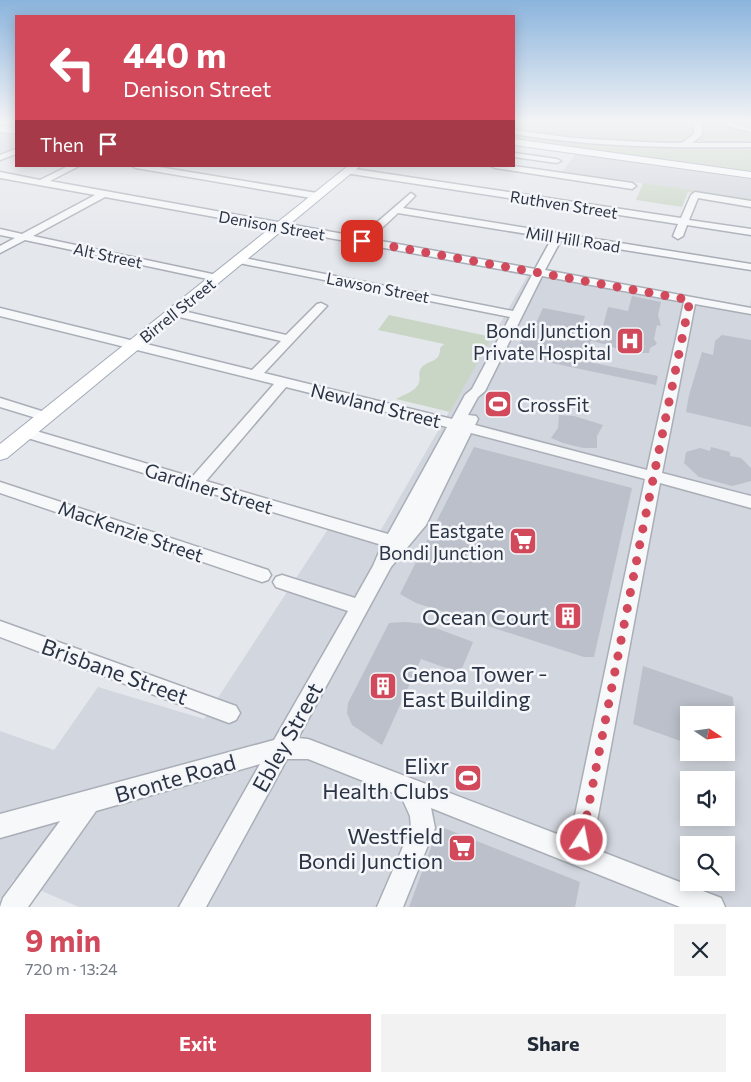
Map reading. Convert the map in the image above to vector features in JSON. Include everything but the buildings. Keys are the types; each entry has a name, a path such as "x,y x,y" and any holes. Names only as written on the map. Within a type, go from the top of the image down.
{"main road":[{"path":"668,163 751,175"},
{"name":"Birrell Street","path":"0,454 351,169"}],"street":[{"path":"547,174 555,163"},
{"path":"42,182 73,167"},
{"path":"142,167 317,196"},
{"path":"502,167 632,186"},
{"name":"Ruthven Street","path":"351,169 751,232"},
{"name":"Denison Street","path":"0,175 751,311"},
{"path":"0,250 103,194"},
{"path":"678,236 695,195 751,204"},
{"path":"362,241 411,196"},
{"name":"Mill Hill Road","path":"395,210 751,267"},
{"name":"Alt Street","path":"0,232 217,278"},
{"name":"Ebley Street","path":"192,907 382,567 392,542 480,396 478,391 558,236"},
{"name":"Lawson Street","path":"240,260 517,315"},
{"path":"579,854 690,300"},
{"path":"255,375 321,306"},
{"name":"Newland Street","path":"0,312 462,426 751,502"},
{"path":"175,313 288,339"},
{"path":"195,484 283,382"},
{"path":"0,402 46,417"},
{"name":"Ebley Street","path":"382,567 399,550 418,525 462,426"},
{"name":"Gardiner Street","path":"26,434 392,542"},
{"name":"MacKenzie Street","path":"0,487 262,575"},
{"path":"282,582 360,607"},
{"name":"Brisbane Street","path":"0,629 229,713"},
{"name":"Bronte Road","path":"0,826 281,748 308,749 712,907"},
{"path":"390,907 423,828 422,815 409,788"},
{"path":"12,907 89,801"}],"shaded area":[{"path":"569,163 641,163 751,179 751,199 562,172"},
{"path":"532,268 750,306 751,298 751,907 79,907 14,879 0,900 0,731 54,750 98,687 204,719 334,520 378,535"}],"green space":[{"path":"689,163 751,163 751,172"},
{"path":"643,183 751,199 751,202 688,192 682,207 636,200"},
{"path":"389,315 492,337 450,412 396,399 416,388 421,369 439,356 440,348 444,344 378,330"}],"place":[{"name":"Bondi Junction Private Hospital","path":"630,341"},
{"name":"CrossFit","path":"498,404"},
{"name":"Eastgate Bondi Junction","path":"523,541"},
{"name":"Ocean Court","path":"568,616"},
{"name":"Genoa Tower - East Building","path":"383,686"},
{"name":"Elixr Health Clubs","path":"468,778"},
{"name":"Westfield Bondi Junction","path":"462,848"}],"route":[{"path":"362,241 690,300 582,840"}]}
